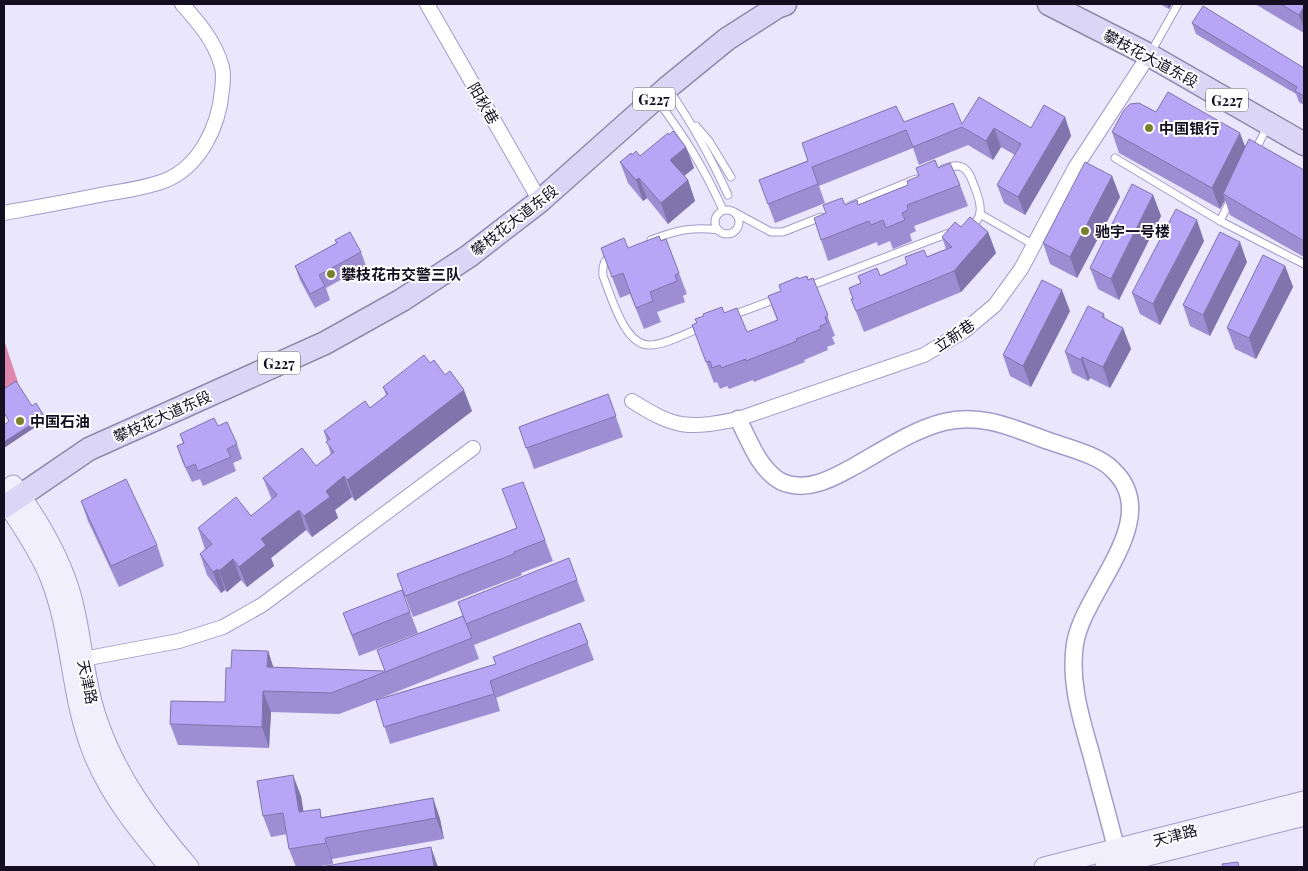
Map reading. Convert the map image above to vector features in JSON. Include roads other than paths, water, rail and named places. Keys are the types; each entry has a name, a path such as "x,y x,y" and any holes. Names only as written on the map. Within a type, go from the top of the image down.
{"highway":[{"name":"攀枝花大道东段","path":"1048,4 1153,49 1304,127"},
{"name":"攀枝花大道东段","path":"1079,4 1269,124 1304,144"},
{"name":"攀枝花大道东段","path":"8,497 89,449 325,343 402,300 470,256 653,82 729,24 774,5"},
{"name":"攀枝花大道东段","path":"536,195 727,40 774,5"}],"main road":[{"name":"天津路","path":"8,497 53,548 64,572 75,614 98,724 117,767 161,835 189,867"},
{"path":"8,497 39,554 50,579 63,626 77,705 101,773 126,813 170,867"},
{"name":"天津路","path":"1044,867 1116,862 1304,801"},
{"path":"1116,862 1304,816"}],"street":[{"path":"4,213 138,188 164,181 177,175 188,166 203,148 214,127 221,106 223,85 222,66 216,48 204,30 182,4"},
{"name":"阳秋巷","path":"427,4 536,195"},
{"name":"立新巷","path":"632,401 657,417 683,426 706,425 738,418 924,355 964,331 995,305 1021,269 1075,168 1153,49"},
{"path":"738,418 760,462 778,480 797,486 818,483 838,475 920,430 946,421 974,419 1001,423 1092,457 1112,468 1124,482 1131,500 1130,518 1124,540 1086,609 1075,643 1073,677 1116,862"},
{"path":"83,659 179,641 223,627 262,605 473,448"}],"lane":[{"path":"1153,49 1178,4"},
{"path":"661,93 686,114 709,141 731,177"},
{"path":"661,93 683,136 699,160 723,210"},
{"path":"686,114 708,153 728,195"},
{"path":"1251,159 1269,124"},
{"path":"1115,158 1220,221 1304,264"},
{"path":"798,291 972,225 980,214 981,203 970,176 962,167 956,166 940,170"},
{"path":"840,209 922,177"},
{"path":"1220,221 1234,194"},
{"path":"718,230 715,222 723,210 731,210 776,233 831,213"},
{"path":"641,243 682,229 718,230 730,234 737,229 739,221 734,212"},
{"path":"980,214 1034,245"},
{"path":"614,254 604,263 602,269 603,276 622,323 628,333 641,344 658,344 714,323"},
{"path":"723,319 788,294"}],"place":[{"name":"中国银行","path":"1149,128"},
{"name":"驰宇一号楼","path":"1085,231"},
{"name":"攀枝花市交警三队","path":"331,274"},
{"name":"中国石油","path":"20,421"}]}
